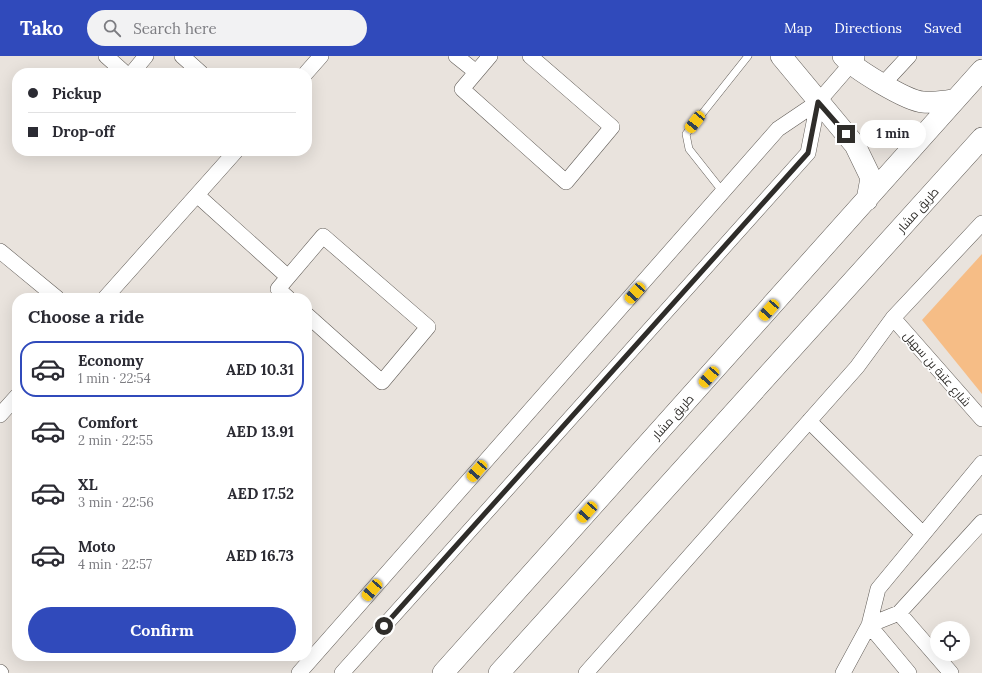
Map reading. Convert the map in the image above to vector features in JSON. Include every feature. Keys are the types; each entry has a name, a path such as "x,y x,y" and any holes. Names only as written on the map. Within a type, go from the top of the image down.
{"street":[{"path":"106,56 119,68"},
{"path":"136,68 146,56"},
{"path":"182,56 195,68"},
{"path":"310,68 321,56"},
{"path":"456,56 476,72"},
{"path":"490,56 462,89 566,182 612,127 530,56"},
{"path":"781,56 855,145 871,178 867,200"},
{"path":"883,84 909,56"},
{"path":"312,658 778,129 818,102 850,59 883,84 922,102 954,100"},
{"name":"طريق مشار","path":"443,673 982,70"},
{"path":"342,673 808,153 818,102"},
{"name":"طريق مشار","path":"499,673 982,138"},
{"path":"109,293 232,156"},
{"path":"197,195 288,277"},
{"path":"586,673 857,367 893,318 982,223"},
{"path":"282,293 278,289 323,236 428,327 382,382 312,319"},
{"path":"0,251 51,293"},
{"name":"شارع عتبة بن سهيل","path":"893,318 982,419"},
{"path":"0,415 12,402"},
{"path":"809,421 923,534"},
{"path":"843,673 869,625 878,589 982,464"},
{"path":"869,625 899,613 982,522"},
{"path":"899,613 951,673"},
{"path":"869,625 909,673"},
{"path":"299,673 310,661"}],"lane":[{"path":"723,192 689,149 686,134 748,56"}],"shaded area":[{"path":"982,254 982,394 922,320"}],"route":[{"path":"384,626 808,153 818,102 846,134"}]}
